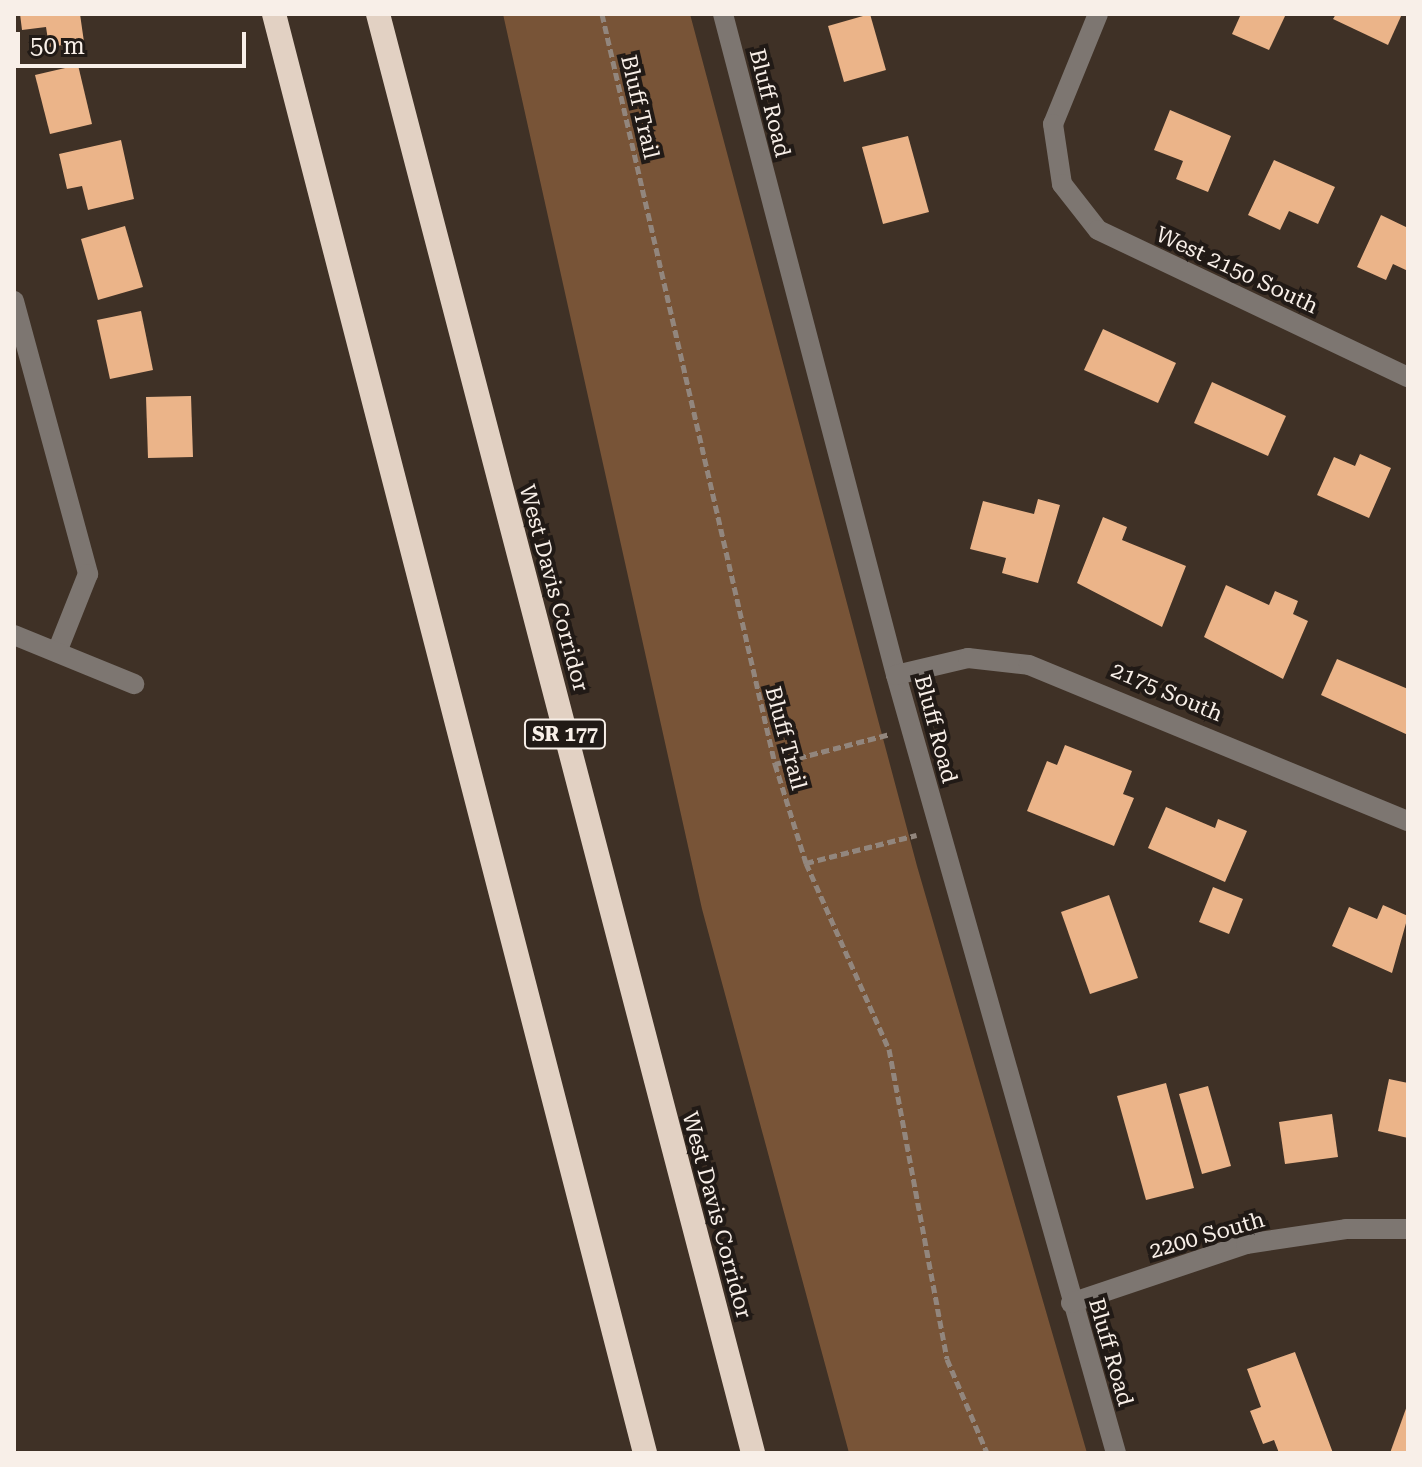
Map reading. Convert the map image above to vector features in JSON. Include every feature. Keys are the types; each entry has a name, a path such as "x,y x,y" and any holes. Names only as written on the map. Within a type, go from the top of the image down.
{"highway":[{"path":"274,14 645,1453"},
{"name":"West Davis Corridor","path":"378,14 753,1453"}],"street":[{"name":"Bluff Road","path":"723,14 938,830 1116,1453"},
{"name":"West 2150 South","path":"1098,14 1053,124 1062,184 1098,230 1408,377"},
{"path":"14,301 88,574 57,652"},
{"path":"14,635 134,684"},
{"name":"2175 South","path":"896,675 968,658 1029,665 1408,821"},
{"name":"2200 South","path":"1071,1303 1246,1244 1346,1229 1408,1229"}],"path":[{"name":"Bluff Trail","path":"602,14 775,764 806,863 889,1049 947,1359 987,1453"},
{"path":"775,764 911,729"},
{"path":"806,863 938,830"}],"shaded area":[{"path":"503,14 690,14 917,866 1087,1453 849,1453 702,909"}],"building":[{"path":"20,14 80,14 84,42 49,47 46,27 22,30"},
{"path":"870,14 886,70 844,82 828,26"},
{"path":"1241,14 1286,14 1269,50 1232,34"},
{"path":"1336,14 1402,14 1388,45 1333,19"},
{"path":"78,65 92,124 50,134 35,75"},
{"path":"1170,110 1231,136 1208,192 1176,179 1183,161 1154,150"},
{"path":"908,136 929,212 883,224 862,147"},
{"path":"121,140 134,199 88,210 82,186 67,189 59,154"},
{"path":"1274,160 1335,187 1318,224 1289,211 1280,230 1248,215"},
{"path":"1381,215 1408,228 1408,271 1393,264 1386,280 1357,267"},
{"path":"125,226 143,287 98,300 81,239"},
{"path":"141,311 153,370 110,379 97,320"},
{"path":"1103,329 1176,363 1158,403 1084,370"},
{"path":"1212,382 1286,416 1268,456 1194,423"},
{"path":"191,396 193,457 148,458 146,397"},
{"path":"1360,454 1391,468 1369,518 1317,495 1334,457 1355,466"},
{"path":"1038,499 1060,505 1038,583 1002,573 1006,558 970,549 983,501 1034,514"},
{"path":"1103,517 1127,527 1122,540 1186,566 1162,627 1077,583"},
{"path":"1226,585 1269,605 1275,591 1298,601 1293,614 1308,621 1283,679 1204,637"},
{"path":"1337,659 1408,689 1408,735 1321,695"},
{"path":"1065,745 1132,771 1123,794 1134,798 1114,846 1027,811 1047,761 1057,765"},
{"path":"1166,807 1215,828 1218,819 1247,831 1225,882 1148,848"},
{"path":"1213,887 1243,899 1229,934 1199,922"},
{"path":"1109,895 1138,978 1090,994 1061,912"},
{"path":"1383,905 1408,916 1392,973 1332,946 1349,907 1377,919"},
{"path":"1389,1079 1408,1083 1408,1138 1378,1131"},
{"path":"1166,1083 1194,1188 1146,1200 1117,1096"},
{"path":"1208,1086 1231,1166 1202,1174 1179,1094"},
{"path":"1332,1114 1338,1157 1285,1164 1279,1122"},
{"path":"1295,1352 1333,1453 1279,1453 1274,1440 1263,1444 1250,1411 1261,1407 1247,1369"},
{"path":"1408,1403 1408,1453 1390,1453"}]}
